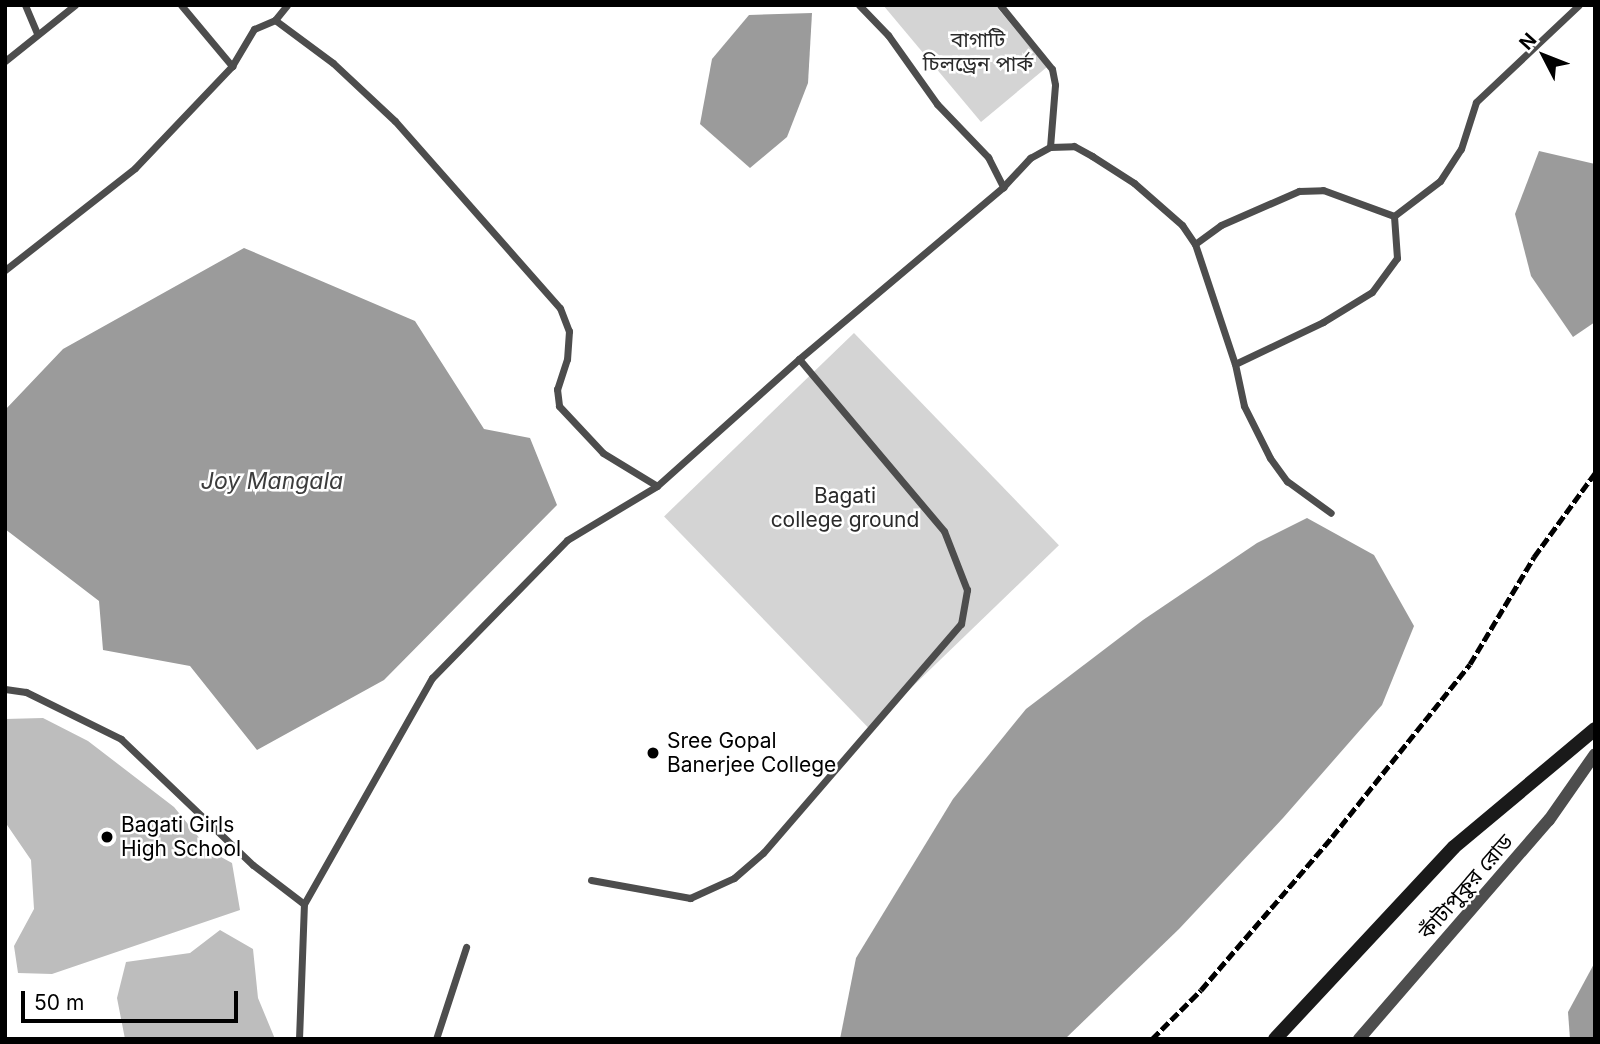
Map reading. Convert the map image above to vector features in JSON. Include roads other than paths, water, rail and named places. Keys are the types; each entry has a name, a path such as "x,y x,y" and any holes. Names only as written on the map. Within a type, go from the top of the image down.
{"main road":[{"path":"1275,1039 1454,847 1595,729"}],"street":[{"path":"25,5 37,33"},
{"path":"5,61 75,5"},
{"path":"181,5 232,66"},
{"path":"5,270 135,168 232,66 254,29 275,20 287,5"},
{"path":"859,5 888,34 937,104 988,157 1003,187"},
{"path":"1000,5 1052,69 1055,85 1050,147"},
{"path":"1394,216 1440,181 1461,149 1476,102 1578,5"},
{"path":"275,20 294,30 395,121 560,308 569,331 567,359 557,389 559,406 603,453 657,485"},
{"path":"299,1039 304,904 432,678 566,540 657,485 799,359 1003,187 1030,158 1050,147 1074,146 1134,183 1182,225 1195,244 1235,364 1244,406 1270,458 1287,481 1331,513"},
{"path":"1195,244 1221,225 1299,191 1323,190 1394,216"},
{"path":"1235,364 1323,322 1372,292 1397,258 1394,216"},
{"path":"591,880 690,898 734,878 762,853 961,624 967,590 944,531 799,359"},
{"path":"5,689 26,692 121,739 253,865 304,904"},
{"name":"কাঁটাপুকুর রোড","path":"1359,1039 1549,820 1595,754"},
{"path":"436,1039 466,947"}],"water":[{"path":"812,13 808,83 787,137 750,168 700,124 712,59 749,15"},
{"path":"1539,151 1595,164 1595,322 1573,337 1531,276 1515,214"},
{"name":"Joy Mangala","path":"244,248 415,321 484,429 530,438 557,505 384,680 257,750 190,666 103,650 99,601 5,529 5,410 63,349"},
{"path":"1307,518 1374,555 1414,626 1382,705 1283,818 1179,929 1065,1039 840,1039 856,958 953,799 1026,709 1143,620 1257,543"},
{"path":"1595,962 1595,1039 1570,1039 1568,1012"}],"railway":[{"path":"1152,1039 1201,990 1332,837 1470,664 1534,557 1595,473"}],"place":[{"name":"Sree Gopal Banerjee College","path":"653,753"},
{"name":"Bagati Girls High School","path":"107,837"}],"park label":[{"name":"বাগাটি চিলড্রেন পার্ক","path":"978,52"},
{"name":"Bagati college ground","path":"845,508"}]}
